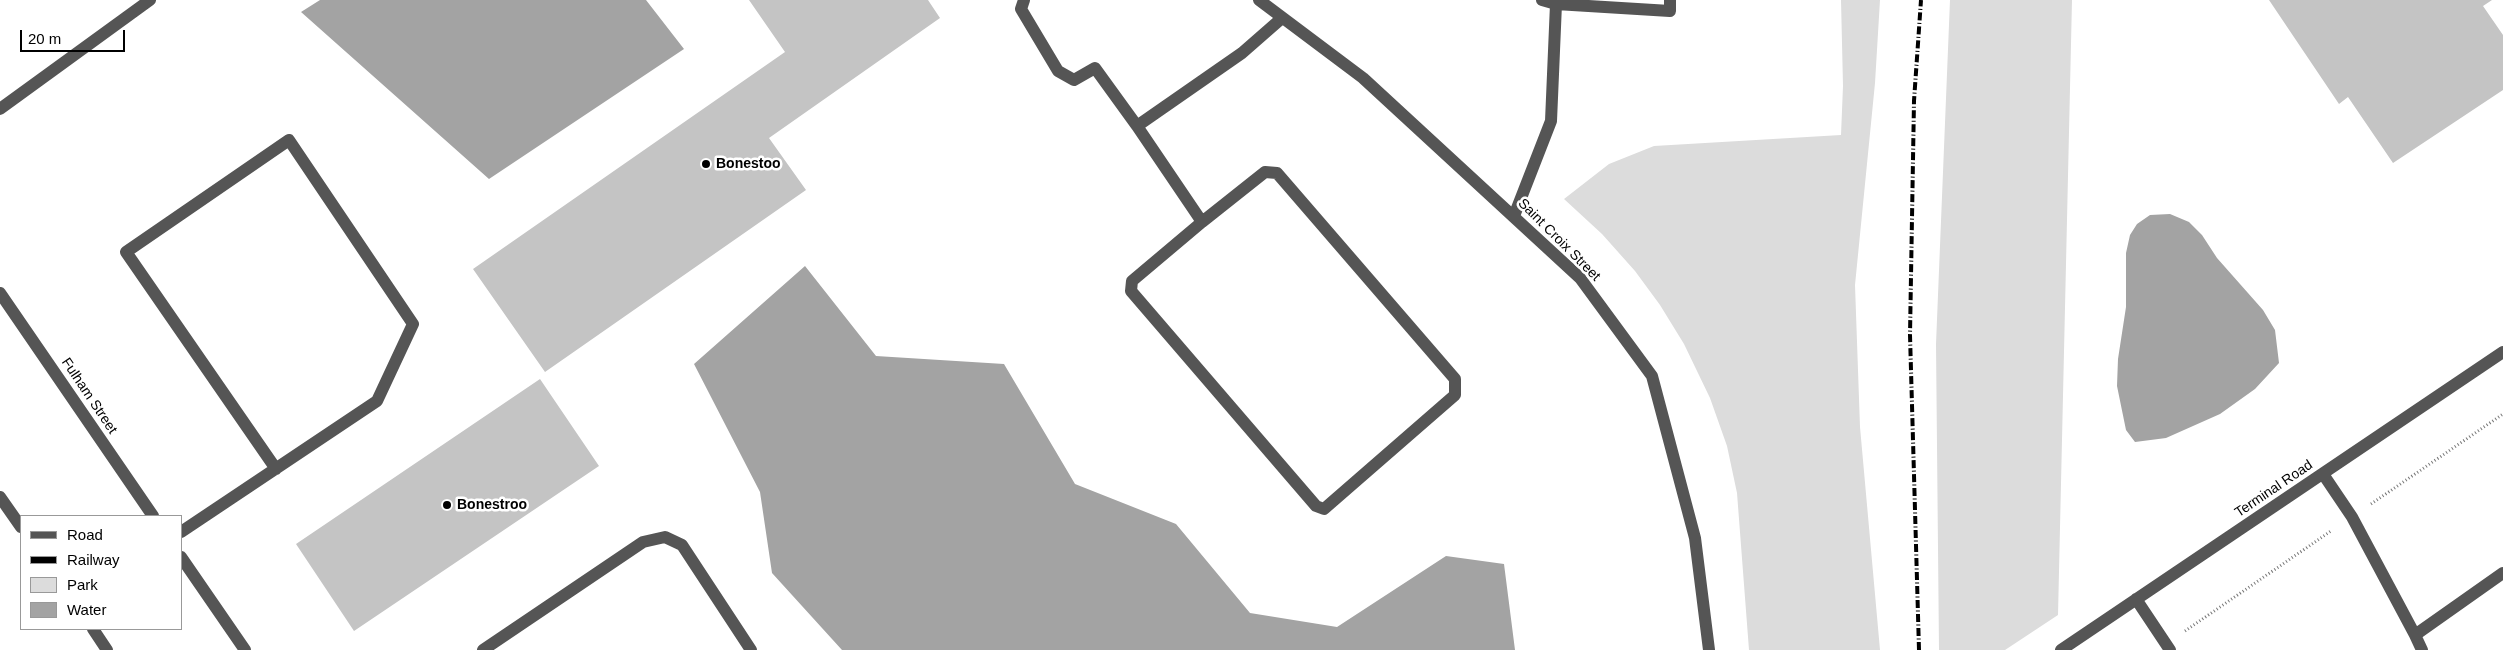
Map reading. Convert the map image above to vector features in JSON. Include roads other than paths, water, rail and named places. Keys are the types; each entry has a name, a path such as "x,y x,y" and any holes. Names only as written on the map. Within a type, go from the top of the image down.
{"street":[{"path":"0,109 150,0"},
{"path":"1024,0 1021,9 1058,71 1074,80 1095,68 1202,222"},
{"path":"1542,0 1556,4 1670,11 1670,0"},
{"name":"Saint Croix Street","path":"1261,1 1362,78 1580,278 1652,376 1695,538 1709,650"},
{"path":"1514,216 1550,121 1556,4"},
{"path":"1137,126 1242,53 1282,18"},
{"path":"182,531 377,401 413,324 290,140 126,252 276,468"},
{"path":"1265,172 1277,173 1454,379 1455,395 1324,509 1316,506 1131,291 1132,281 1202,222 1265,172"},
{"name":"Fulham Street","path":"0,293 152,515"},
{"name":"Terminal Road","path":"2061,650 2503,352"},
{"path":"2323,474 2352,517 2422,650"},
{"path":"0,497 20,526"},
{"path":"483,650 643,542 665,537 682,545 751,650"},
{"path":"182,558 245,650"},
{"path":"2415,635 2503,573"},
{"path":"2136,599 2170,650"},
{"path":"93,630 108,650"}],"water":[{"path":"320,0 646,0 684,49 489,179 301,12"},
{"path":"2170,214 2189,222 2202,235 2217,258 2263,310 2275,330 2279,363 2255,389 2220,414 2166,438 2135,442 2126,430 2117,386 2118,359 2126,307 2126,253 2130,235 2137,224 2150,215"},
{"path":"805,266 876,356 1004,364 1075,484 1176,524 1250,613 1337,627 1446,556 1504,564 1515,650 842,650 772,573 760,492 694,364"}],"railway":[{"path":"1919,650 1910,335 1914,101 1921,0"}],"place":[{"name":"Bonestoo","path":"706,164"},
{"name":"Bonestroo","path":"447,505"}]}
